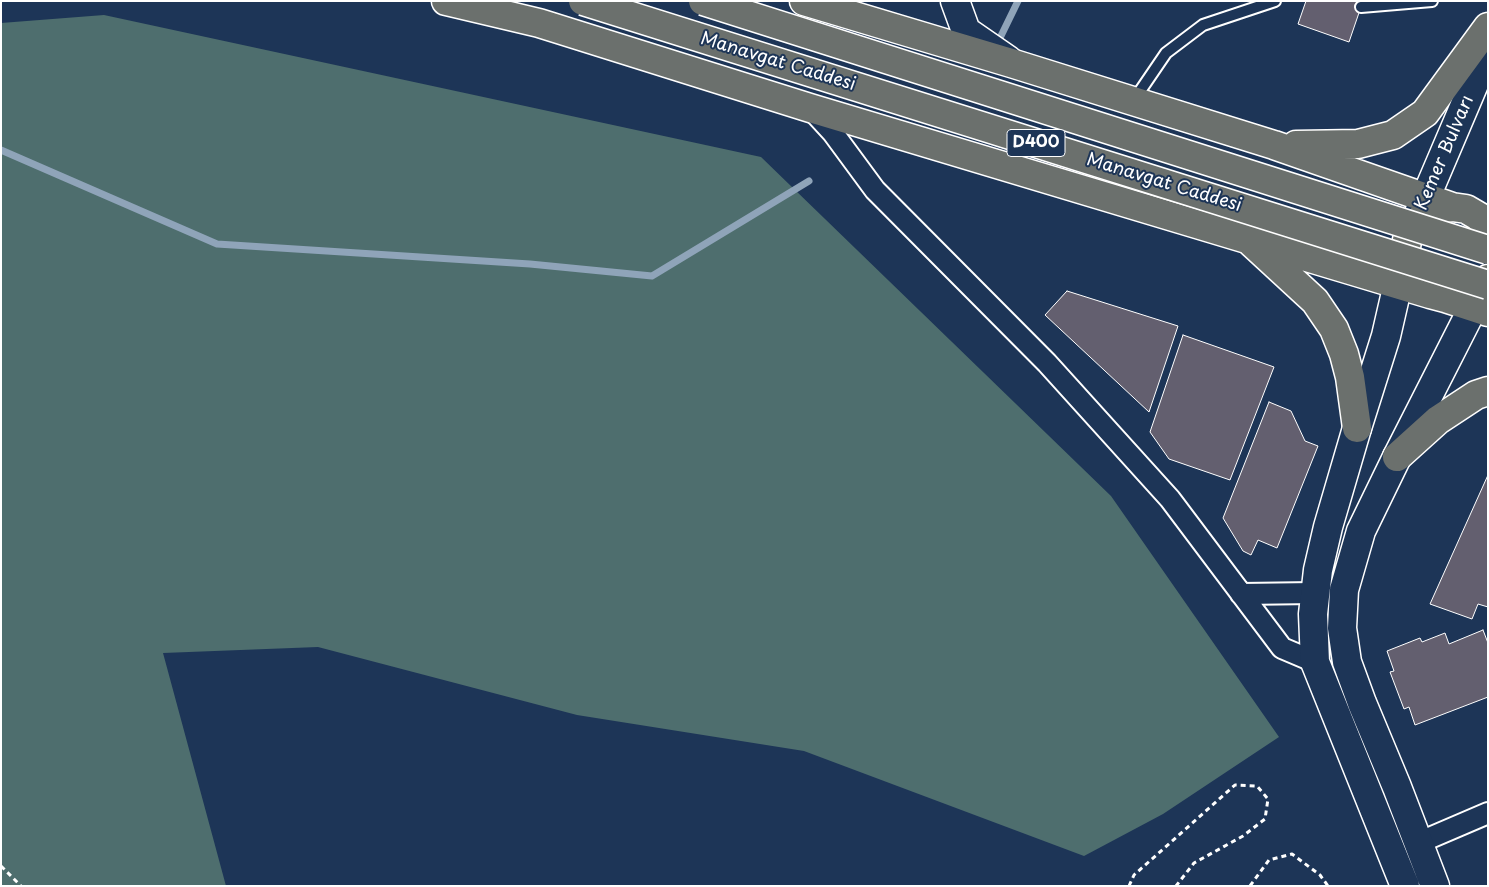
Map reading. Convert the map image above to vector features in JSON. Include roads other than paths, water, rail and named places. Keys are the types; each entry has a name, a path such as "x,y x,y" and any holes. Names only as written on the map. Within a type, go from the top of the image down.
{"highway":[{"path":"446,1 539,24 810,108 1481,310"},
{"name":"Manavgat Caddesi","path":"583,1 1488,282"},
{"name":"Manavgat Caddesi","path":"703,1 1488,250"},
{"path":"804,1 1274,144 1452,207 1466,209 1485,220"},
{"path":"1274,144 1358,144 1393,135 1425,114 1488,27"},
{"path":"1452,207 1437,209 1424,215 1410,233 1405,256 1409,272 1418,284 1438,296 1461,298 1475,292 1488,282"},
{"path":"1246,238 1315,301 1334,329 1344,354 1350,378 1357,428"},
{"path":"1397,457 1438,420 1476,395 1488,391"}],"street":[{"path":"955,1 966,31 1011,63"},
{"name":"Kemer Bulvarı","path":"1405,886 1315,662 1313,614 1315,593 1318,570 1328,528 1386,336 1410,233 1488,51"},
{"path":"810,108 833,133 875,190 1047,364 1170,499 1282,648 1315,662"},
{"path":"1435,886 1347,662 1342,628 1344,590 1362,531 1397,457 1481,310 1488,282"},
{"path":"1241,594 1315,593"},
{"path":"1418,843 1488,813"}],"lane":[{"path":"1133,101 1166,53 1203,25 1275,1"},
{"path":"1361,7 1432,1"}],"waterway":[{"path":"999,40 1018,1"},
{"path":"1,150 217,244 530,264 652,276 809,181"}]}
